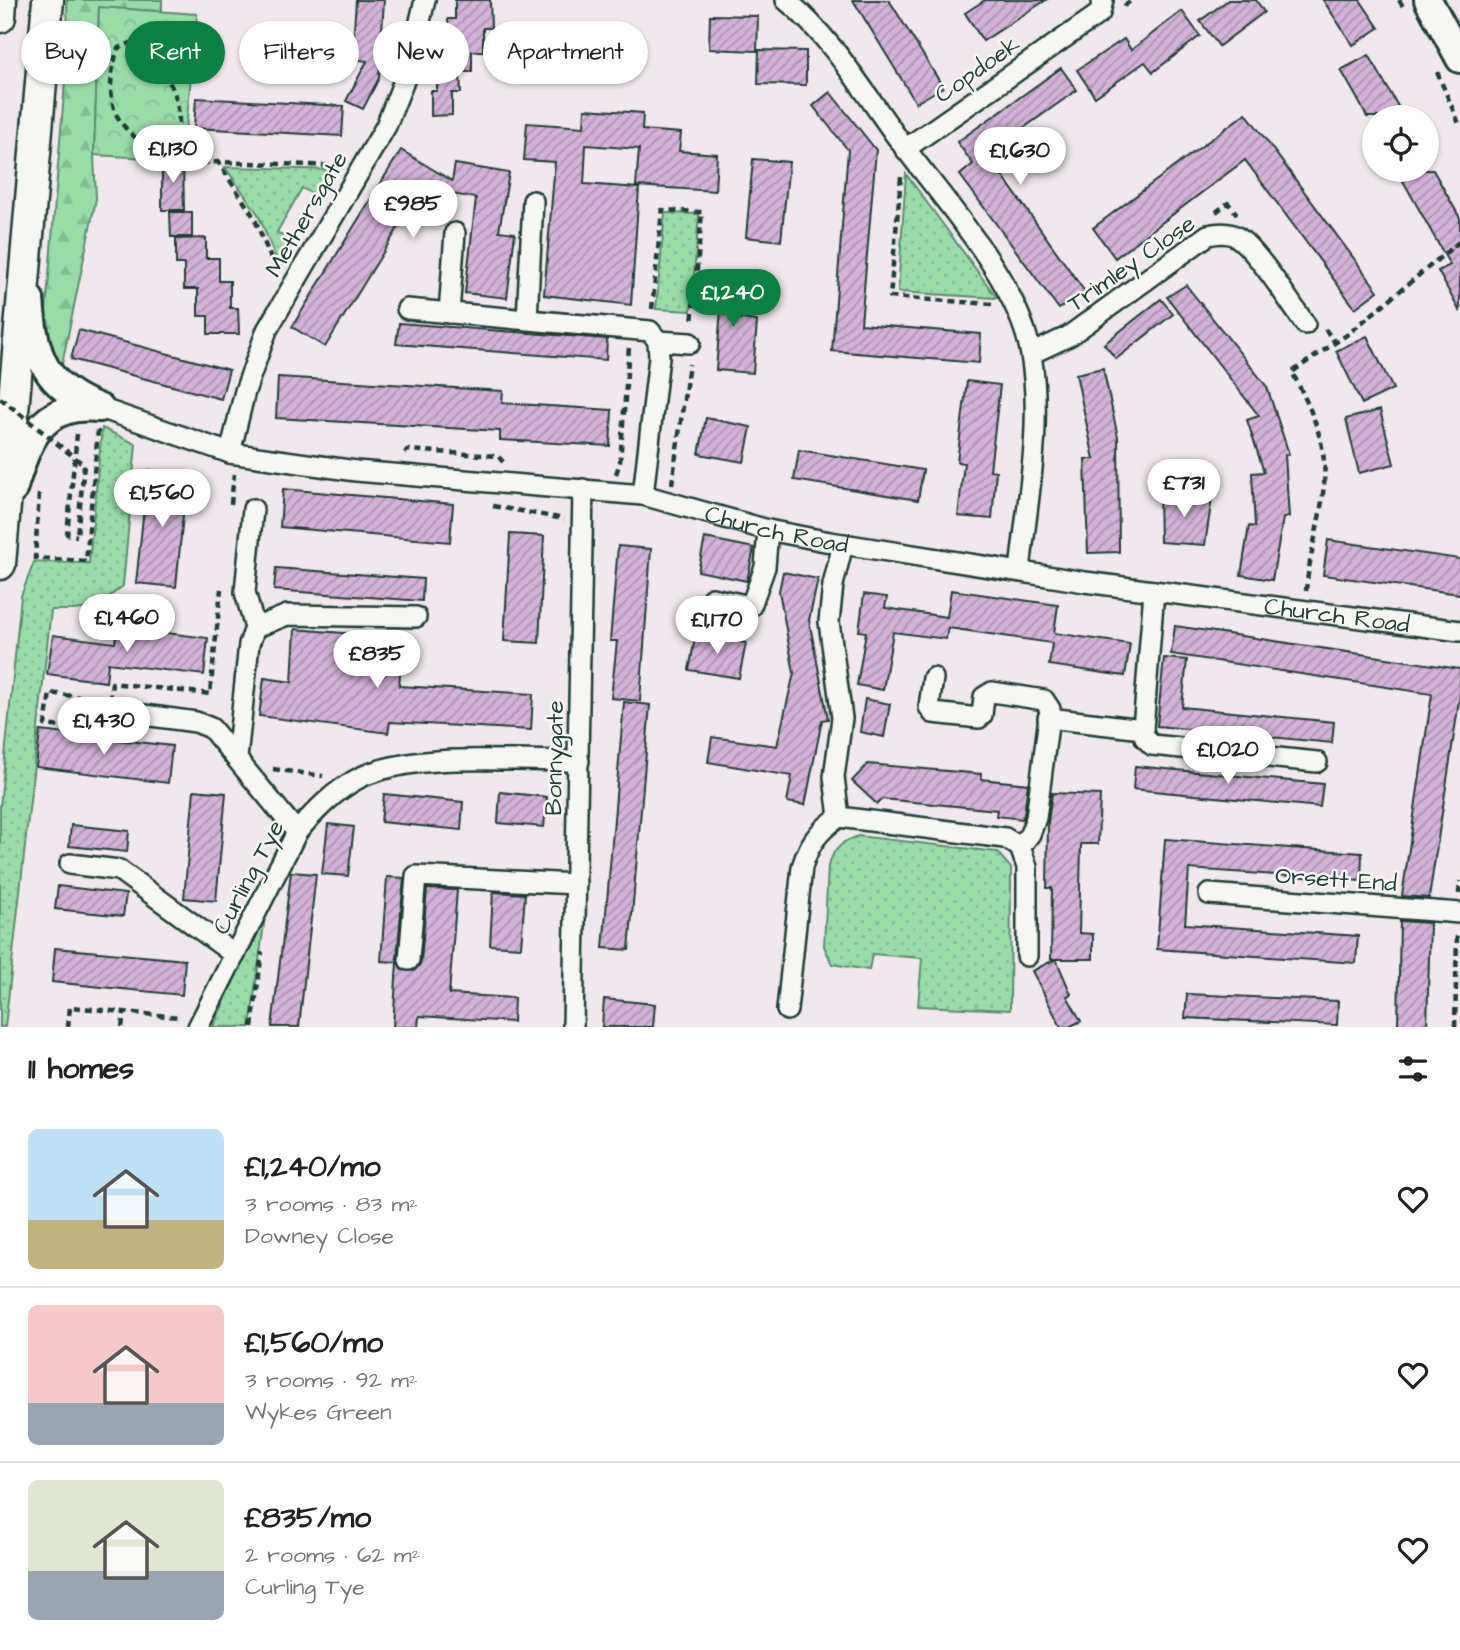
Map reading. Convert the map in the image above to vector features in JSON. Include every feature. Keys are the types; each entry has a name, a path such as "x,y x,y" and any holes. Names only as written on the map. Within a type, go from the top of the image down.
{"main road":[{"path":"0,17 1,0"},
{"path":"0,564 28,262 48,0"}],"street":[{"name":"Methersgate","path":"232,460 245,391 267,330 399,98 425,0"},
{"path":"786,0 823,37 904,156 978,244 1002,282 1031,354 1034,415 1020,572"},
{"name":"Copdoek","path":"904,156 1101,7 1117,0"},
{"path":"1428,0 1460,59"},
{"path":"527,319 533,201"},
{"path":"449,313 455,233"},
{"name":"Trimley Close","path":"1031,354 1069,336 1208,235 1221,233 1235,236 1248,247 1312,322"},
{"name":"Church Road","path":"28,262 35,340 43,364 59,386 104,417"},
{"path":"407,309 643,328 658,341 690,343"},
{"path":"643,495 658,341"},
{"name":"Church Road","path":"5,515 24,454 43,424 54,415 78,406 232,460 643,495 768,530 843,544 1154,591 1460,631"},
{"name":"Bonnygate","path":"573,1027 583,489"},
{"path":"237,758 249,644 255,628 244,592 253,509"},
{"path":"712,598 751,606 765,567 768,530"},
{"path":"839,817 834,777 842,718 830,622 833,585 843,544"},
{"path":"1154,591 1143,729 1145,738 1152,745 1317,762"},
{"path":"255,628 287,615 416,617"},
{"path":"933,678 929,707 933,713 979,718 982,715 984,697 992,692 1044,700 1050,709 1036,818 1030,834 1020,847"},
{"path":"145,715 203,724 215,732 297,832"},
{"path":"1048,718 1143,729"},
{"name":"Curling Tye","path":"198,1027 297,832 312,815 346,786 394,767 424,762 579,761"},
{"path":"787,1010 802,867 809,845 823,827 839,817 1005,838 1020,847 1027,867 1027,956"},
{"path":"70,863 119,870 235,954"},
{"path":"408,960 416,876 576,884"},
{"name":"Orsett End","path":"1209,894 1459,911"}],"path":[{"path":"180,153 178,107 167,79 146,52 131,43 118,48 111,73 114,110 131,133 155,151 180,153 201,163 361,167"},
{"path":"904,156 890,298 1000,304"},
{"path":"218,162 254,217 279,281"},
{"path":"1206,219 1228,203 1245,224"},
{"path":"640,308 653,309 662,209 702,212 690,343 671,480 677,488"},
{"path":"1305,612 1308,573 1324,483 1322,448 1314,414 1292,372 1335,342 1460,241"},
{"path":"1312,322 1335,342"},
{"path":"611,478 616,474 620,462 629,343"},
{"path":"0,398 84,465 77,536 67,534 77,433"},
{"path":"37,489 40,506 35,558 86,561 98,423 104,417"},
{"path":"42,441 53,428"},
{"path":"401,458 407,450 498,456 507,467"},
{"path":"231,506 232,460"},
{"path":"485,505 573,520"},
{"path":"106,732 112,683 210,694 222,587"},
{"path":"110,701 50,693 46,725 148,737"},
{"path":"269,769 331,777 318,785"},
{"path":"1455,1027 1460,881"},
{"path":"252,1027 262,948"},
{"path":"68,1027 71,1007 178,1017"},
{"path":"122,1027 124,1012"}],"green space":[{"path":"67,0 162,0 162,11 99,8 99,21 67,21"},
{"path":"99,7 197,14 196,21 125,21 125,84 190,84 183,160 94,155 96,84 111,84 111,21 99,21"},
{"path":"65,84 96,84 94,155 96,199 60,374 48,348 45,323"},
{"path":"225,167 335,170 318,197 302,188 277,232 294,243 280,268 258,214"},
{"path":"906,174 997,298 898,292"},
{"path":"665,213 699,214 691,311 656,309"},
{"path":"102,428 136,444 123,586 97,605 74,610 51,610 5,1027 0,1027 0,807 21,596 34,562 89,563"},
{"path":"858,836 997,852 1011,868 1010,1010 918,1006 922,958 872,954 869,970 832,964 824,946 828,866 834,852 844,842"},
{"path":"266,909 250,1027 213,1027"}],"building":[{"path":"356,0 384,0 383,21 373,21 373,84 376,84 363,109 346,101 355,84 359,84 359,76 367,61 359,60 359,21 355,21"},
{"path":"455,0 490,0 491,21 483,21 483,51 472,51 472,72 469,72 469,21 448,21 455,19"},
{"path":"853,0 889,0 943,87 916,103"},
{"path":"985,0 1046,0 983,41 965,13"},
{"path":"1228,0 1256,0 1264,12 1219,46 1200,21"},
{"path":"1323,0 1360,0 1379,28 1353,45"},
{"path":"1182,11 1200,36 1153,72 1145,62 1095,97 1077,70 1124,39 1131,50"},
{"path":"710,15 758,16 757,51 709,49"},
{"path":"759,50 806,51 806,85 758,84"},
{"path":"1369,55 1397,105 1362,105 1362,108 1341,70"},
{"path":"1061,68 1077,90 987,154 1085,292 1059,309 960,175 973,164 957,142"},
{"path":"437,84 461,84 461,93 452,93 452,115 431,116 431,91 437,91"},
{"path":"830,92 876,150 861,324 981,334 979,363 832,351 848,150 813,106"},
{"path":"196,98 344,106 342,136 194,128"},
{"path":"585,109 643,113 642,130 681,133 679,151 717,154 715,191 636,186 639,149 586,145 584,184 639,188 631,305 544,295 555,162 524,160 527,123 584,127"},
{"path":"1246,113 1378,291 1355,308 1245,160 1115,258 1093,228"},
{"path":"401,150 452,181 455,164 509,173 499,231 515,233 507,298 465,293 476,198 422,189 325,347 292,327"},
{"path":"753,159 789,162 781,241 746,237"},
{"path":"162,160 183,160 184,210 162,210"},
{"path":"1439,181 1460,218 1460,312 1438,271 1450,265 1404,182"},
{"path":"170,212 192,212 192,237 171,237"},
{"path":"206,238 206,258 219,258 219,281 230,281 230,308 238,308 239,334 208,334 208,316 198,316 198,289 184,289 184,264 176,264 176,239"},
{"path":"709,283 744,286 741,319 757,321 753,373 716,370 721,309 707,308"},
{"path":"1186,285 1267,387 1289,454 1285,455 1289,517 1283,518 1272,580 1241,575 1249,526 1255,527 1252,473 1264,472 1247,420 1259,416 1167,297"},
{"path":"1161,299 1173,314 1116,359 1104,344"},
{"path":"399,323 607,339 606,360 396,344"},
{"path":"79,330 229,370 221,399 71,359"},
{"path":"1367,336 1393,389 1362,404 1336,351"},
{"path":"1103,368 1118,437 1119,552 1088,553 1085,459 1094,459 1076,374"},
{"path":"278,377 503,391 502,403 612,410 610,446 500,440 500,431 276,418"},
{"path":"967,381 1000,385 990,470 996,471 992,519 958,516 964,463 957,462"},
{"path":"1380,410 1394,464 1359,473 1346,419"},
{"path":"706,418 751,427 744,462 699,454"},
{"path":"799,450 923,470 918,500 794,480"},
{"path":"148,470 187,474 176,587 136,583"},
{"path":"283,489 453,504 450,542 280,527"},
{"path":"1159,494 1212,498 1205,545 1160,542"},
{"path":"510,534 544,536 539,643 504,641"},
{"path":"705,538 754,548 747,581 698,571"},
{"path":"1328,540 1460,559 1460,594 1323,575"},
{"path":"618,546 651,549 640,701 611,698 617,641 610,641"},
{"path":"276,568 423,579 422,601 274,590"},
{"path":"783,572 818,579 809,620 828,719 822,720 805,805 787,802 792,776 708,762 712,737 777,746 794,673 779,591"},
{"path":"951,590 1058,605 1054,633 1130,644 1125,676 1049,665 1052,643 948,628 946,639 893,632 883,690 857,685 866,632 859,631 864,594 887,597 885,608 947,617"},
{"path":"1175,626 1460,669 1460,695 1429,898 1402,896 1432,694 1171,654"},
{"path":"117,627 208,638 204,675 108,663 106,682 47,674 53,635 115,643"},
{"path":"295,629 403,638 399,686 533,694 531,730 390,722 388,733 259,716 264,678 292,682"},
{"path":"696,633 746,643 739,678 689,670"},
{"path":"1164,658 1187,660 1182,707 1334,722 1332,743 1157,726"},
{"path":"865,699 890,704 884,737 860,732"},
{"path":"624,702 650,705 629,950 603,948"},
{"path":"40,731 172,746 168,783 36,767"},
{"path":"868,764 981,774 981,779 1028,784 1024,815 1022,819 996,816 997,810 882,799 877,804 852,781"},
{"path":"1135,766 1323,784 1320,807 1133,789"},
{"path":"194,790 226,793 216,901 184,898"},
{"path":"500,792 547,797 544,827 498,823"},
{"path":"1052,793 1100,795 1098,844 1081,844 1079,933 1093,934 1093,959 1051,959 1052,888 1047,888 1048,822"},
{"path":"384,794 463,802 461,830 381,822"},
{"path":"328,824 354,827 348,876 322,874"},
{"path":"71,825 129,831 127,852 69,846"},
{"path":"1165,839 1362,853 1361,881 1189,869 1185,924 1358,936 1356,963 1157,949"},
{"path":"291,872 316,874 299,1027 272,1027"},
{"path":"387,877 404,878 397,959 402,970 414,971 421,962 427,889 457,890 449,994 514,998 513,1022 419,1016 418,1027 393,1027 397,962 381,961"},
{"path":"58,886 126,894 123,916 55,909"},
{"path":"493,892 525,894 521,947 490,945"},
{"path":"1400,921 1430,923 1427,1027 1398,1027"},
{"path":"55,948 185,960 182,995 52,982"},
{"path":"1056,959 1071,994 1067,996 1081,1021 1069,1027 1061,1027 1032,971"},
{"path":"1187,994 1338,1001 1337,1025 1185,1018"},
{"path":"604,999 655,1004 653,1027 602,1027"}]}
